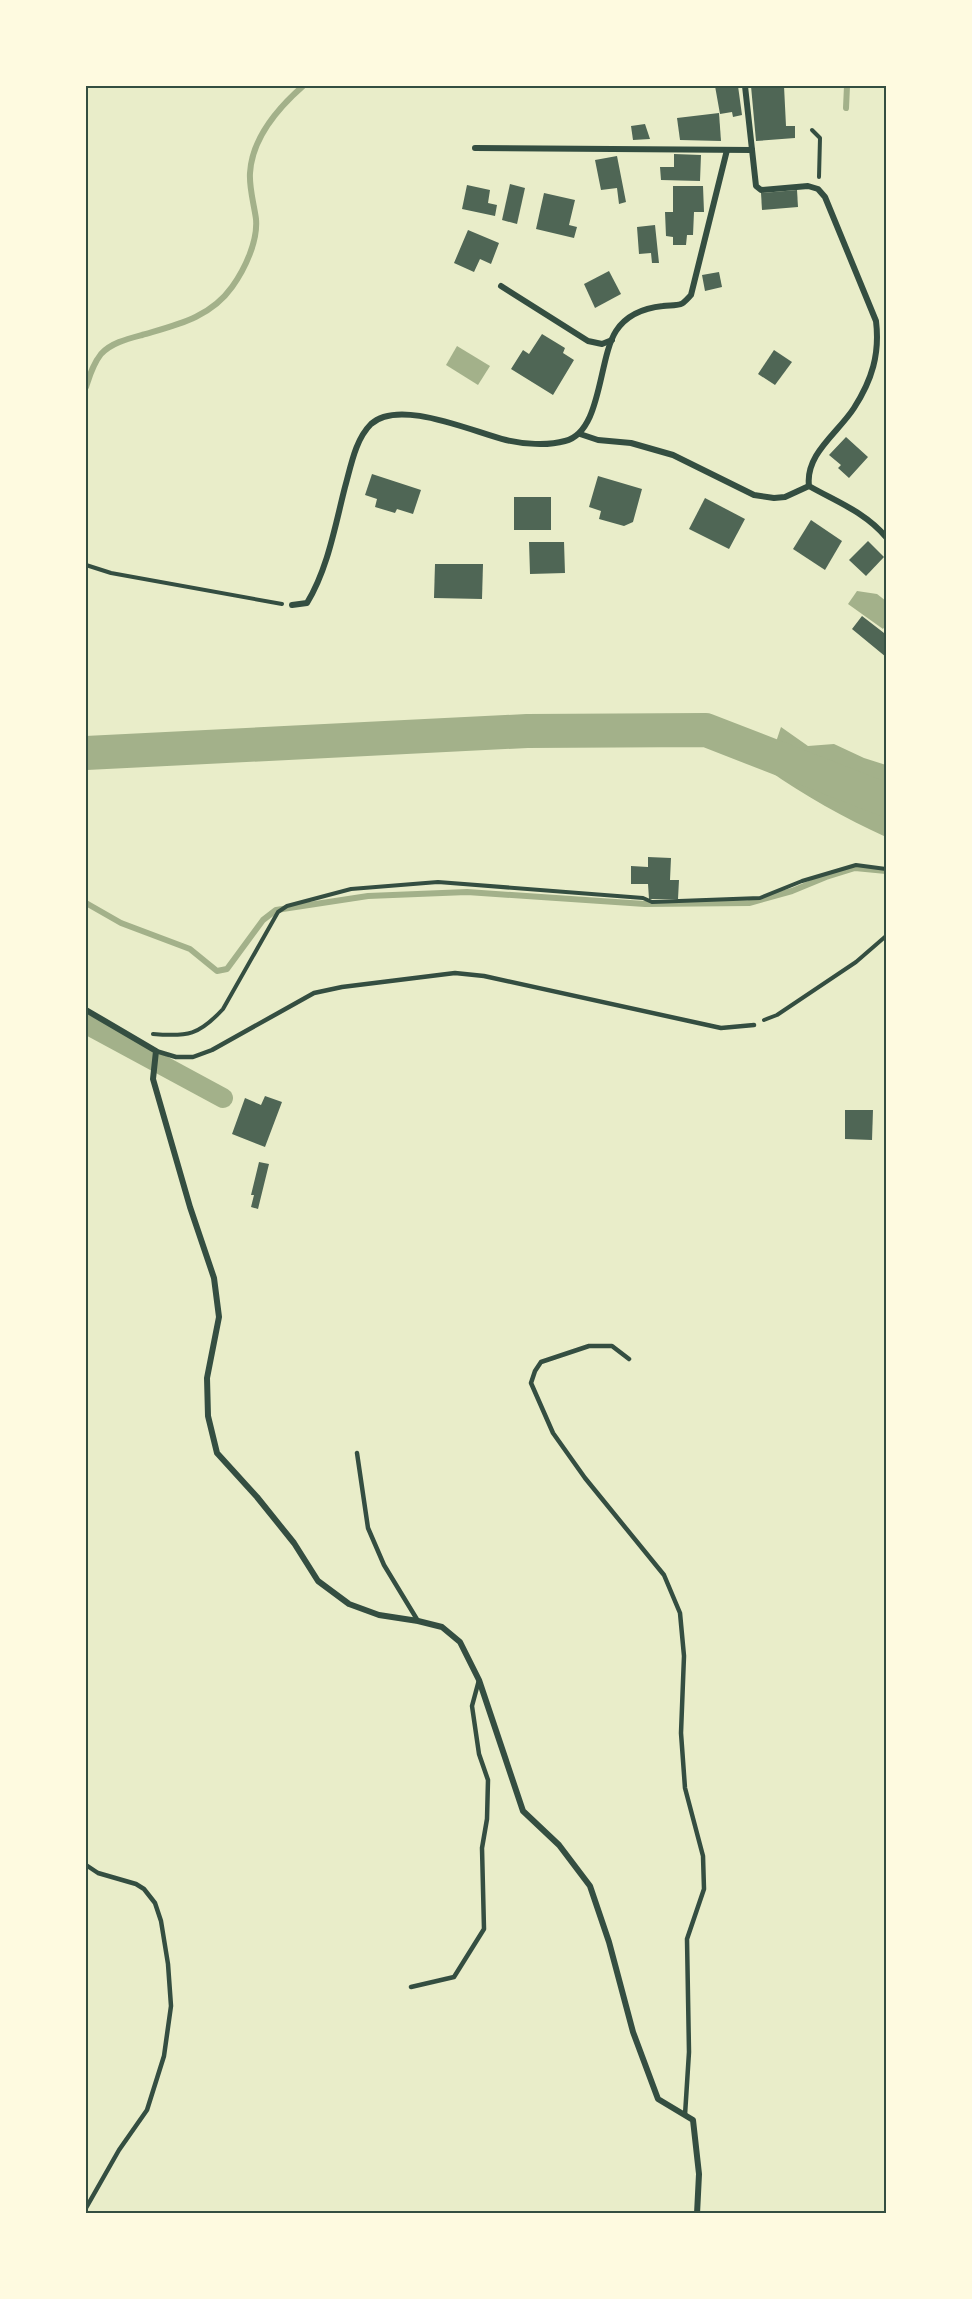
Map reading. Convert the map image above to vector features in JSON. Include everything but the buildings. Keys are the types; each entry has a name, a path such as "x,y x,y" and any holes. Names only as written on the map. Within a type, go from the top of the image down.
{"street":[{"path":"745,86 756,186 761,190 808,186 818,189 825,197 876,321 877,357 865,388 853,409 812,463 808,474 809,486"},
{"path":"475,148 752,150"},
{"path":"292,605 307,603 322,574 352,461 360,440 370,425 381,416 402,414 431,418 509,440 553,444 580,434 598,392 616,331 628,316 643,310 681,304 691,295 727,150"},
{"path":"501,286 588,341 602,344 612,340"},
{"path":"580,434 598,440 631,443 673,455 746,492 765,497 785,497 809,486"},
{"path":"809,486 857,511 875,524 886,537"},
{"path":"86,1010 156,1052 153,1079 190,1207 214,1278 219,1317 207,1378 207,1407 217,1453 294,1543 318,1581 349,1604 379,1615 418,1621 442,1628 459,1642 479,1680 523,1810 559,1845 590,1886 609,1942 633,2032 658,2099 693,2120 699,2174 697,2214"}],"lane":[{"path":"156,1052 176,1057 194,1058 314,993 342,987 455,973 484,976 721,1028 754,1025"},
{"path":"629,1359 612,1346 589,1346 542,1362 535,1371 531,1383 553,1433 585,1478 664,1575 680,1613 684,1656 681,1733 685,1788 703,1856 704,1889 687,1939 689,2052 685,2115"},
{"path":"357,1453 368,1528 384,1565 418,1621"},
{"path":"411,1987 454,1977 484,1929 482,1848 487,1819 488,1780 480,1754 472,1706 479,1680"},
{"path":"86,1865 98,1873 144,1888 155,1903 161,1921 168,1965 171,2006 164,2056 147,2110 119,2150 86,2208"}],"path":[{"path":"813,130 820,138 821,167 818,189"},
{"path":"86,565 111,573 292,605"},
{"path":"123,1031 178,1036 195,1034 213,1021 224,1009 278,912 287,906 351,889 438,882 643,898 652,902 760,898 802,881 856,865 886,869"},
{"path":"754,1025 777,1015 856,962 886,936"}],"shaded area":[{"path":"457,346 490,366 478,385 446,365"},
{"path":"857,591 877,594 886,601 886,625 883,629 848,604"},
{"path":"781,727 808,746 834,744 886,765 886,837 825,806 767,769"}],"waterway":[{"path":"86,387 101,354 114,344 192,319 213,306 232,287 242,272 255,236 256,219 250,173 256,148 276,114 303,86"},
{"path":"846,108 847,86"},
{"path":"86,753 527,731 706,730 886,800"},
{"path":"86,903 121,923 190,949 217,971 227,969 263,920 276,910 368,896 467,892 645,904 749,903 792,891 855,868 886,871"},
{"path":"86,1024 223,1098"}]}
